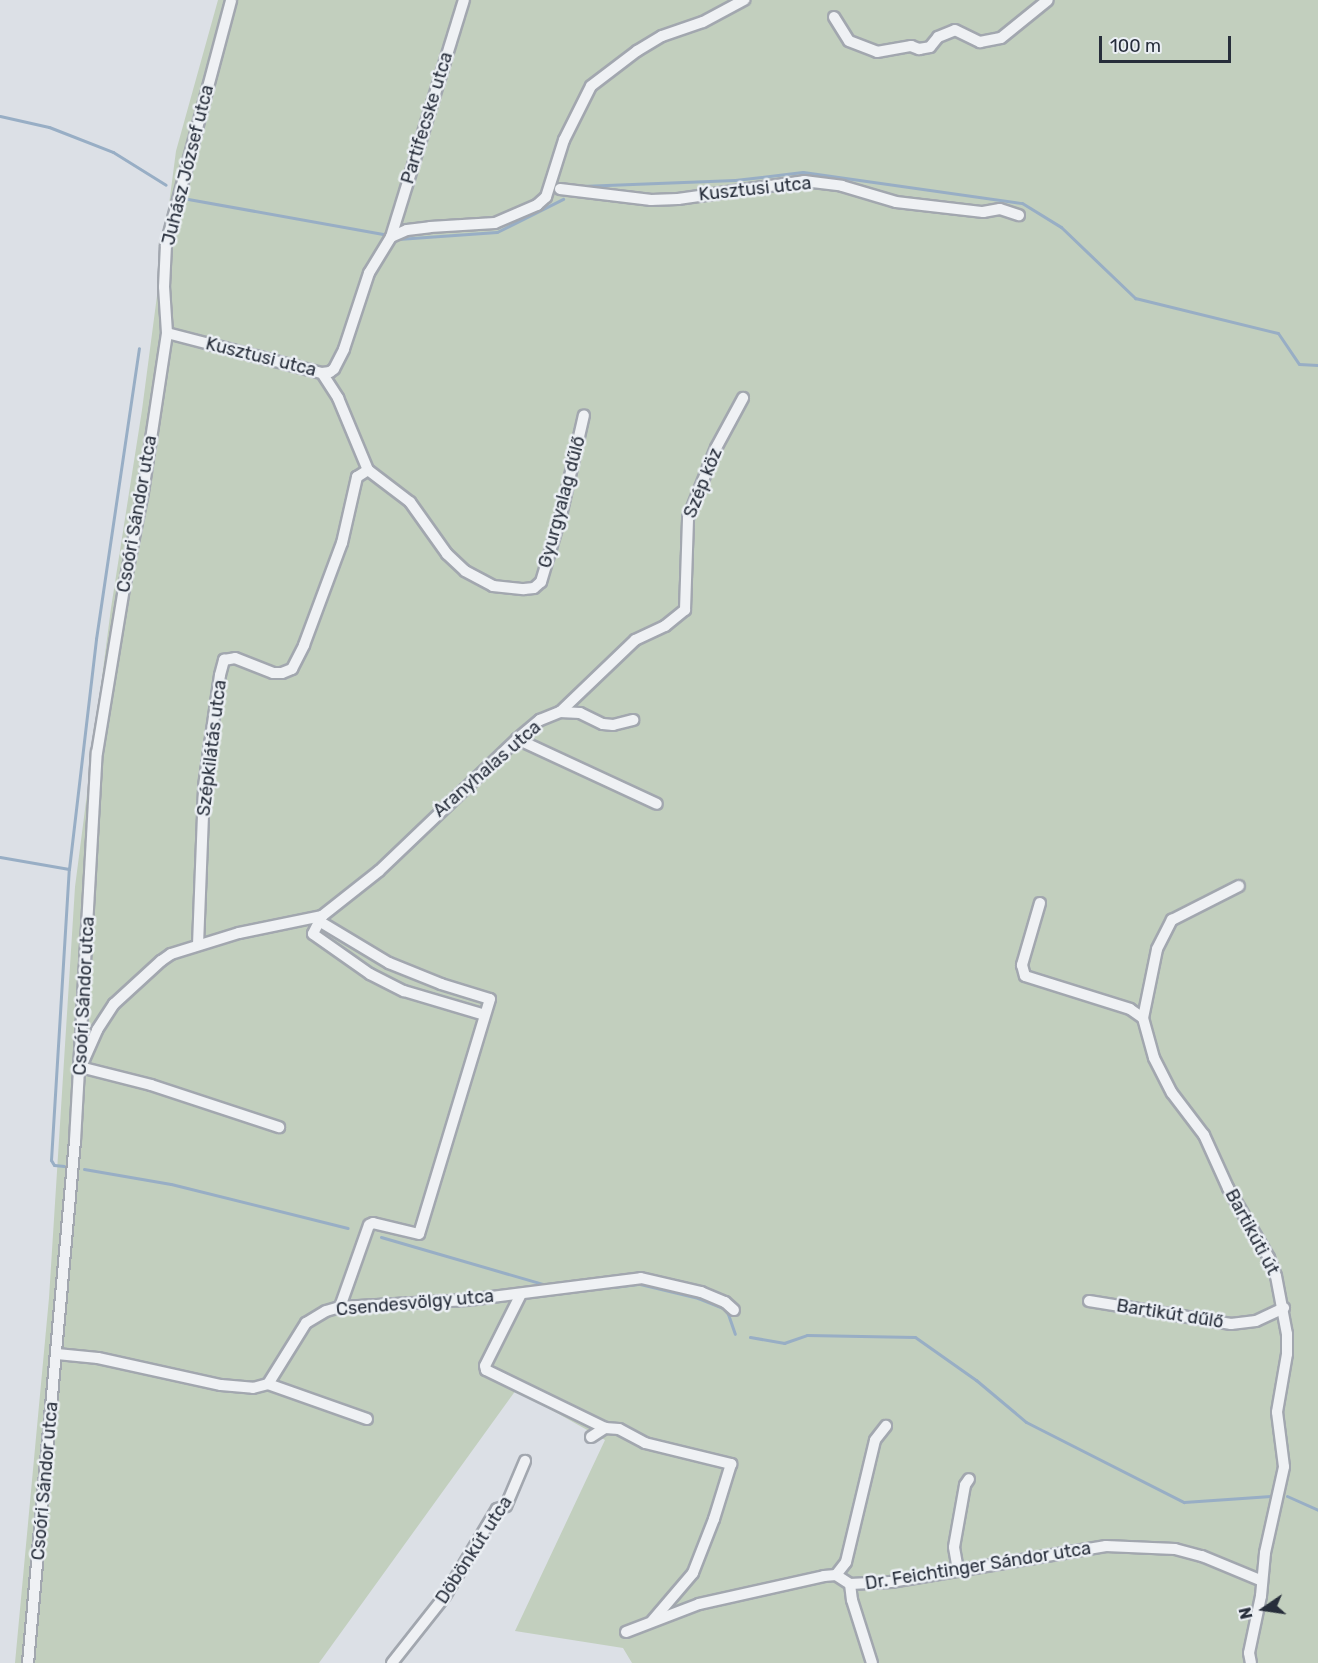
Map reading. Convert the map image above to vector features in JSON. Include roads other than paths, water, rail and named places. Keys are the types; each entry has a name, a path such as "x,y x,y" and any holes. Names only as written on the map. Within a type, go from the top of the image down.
{"street":[{"name":"Juhász József utca","path":"167,333 164,287 166,245 231,0"},
{"name":"Partifecske utca","path":"391,237 464,0"},
{"path":"391,237 407,230 495,223 537,205 546,197 564,140 591,86 637,51 662,36 703,22 744,0"},
{"path":"834,17 849,41 877,52 911,46 919,49 930,47 944,33 955,30 981,42 1001,38 1047,0"},
{"name":"Kusztusi utca","path":"560,189 651,200 678,199 804,181 842,186 896,202 983,212 1000,209 1019,214"},
{"name":"Kusztusi utca","path":"167,333 322,373 334,369 369,273 391,237"},
{"name":"Csoóri Sándor utca","path":"28,1663 57,1354 80,1067 97,753 124,588 143,492 167,333"},
{"path":"322,373 338,398 368,470"},
{"name":"Szép köz","path":"685,610 688,518 719,442 743,398"},
{"name":"Gyurgyalag dűlő","path":"368,470 410,502 447,554 465,571 492,586 534,588 541,582 562,511 584,416"},
{"name":"Szépkilátás utca","path":"198,945 204,786 224,660 235,658 273,673 282,673 292,669 304,645 342,543 353,506 357,477 368,470"},
{"name":"Aranyhalas utca","path":"80,1067 97,1030 114,1004 161,961 198,945 321,918 379,871 517,739 540,720 560,712 635,640 665,626 685,610"},
{"path":"560,712 580,713 595,721 613,725 633,720"},
{"path":"517,739 657,804"},
{"path":"1040,903 1022,965 1025,976 1130,1008 1143,1018 1157,949 1172,920 1239,886"},
{"path":"340,1306 369,1225 373,1223 418,1234 490,999 441,984 388,963 321,918 313,934 370,974 404,991 485,1015"},
{"name":"Bartikúti út","path":"1143,1018 1154,1058 1172,1093 1204,1135 1228,1188 1269,1258 1284,1308 1287,1354 1277,1412 1284,1467 1265,1553 1249,1653 1251,1663"},
{"path":"80,1067 151,1085 279,1127"},
{"name":"Csendesvölgy utca","path":"268,1384 306,1323 340,1306 400,1305 521,1294 641,1278 701,1292 725,1302 734,1310"},
{"path":"521,1294 485,1366 486,1370 605,1428 619,1429 645,1443 731,1464 714,1519 693,1573 651,1621"},
{"name":"Bartikút dűlő","path":"1089,1301 1231,1324 1256,1321 1284,1308"},
{"path":"57,1354 109,1360 244,1388 268,1384 367,1419"},
{"path":"836,1575 846,1562 875,1440 886,1425"},
{"path":"591,1437 605,1428"},
{"name":"Döbönkút utca","path":"392,1663 445,1596 497,1509 506,1506 525,1461"},
{"path":"958,1570 954,1547 965,1485 969,1479"},
{"name":"Dr. Feichtinger Sándor utca","path":"627,1632 699,1604 836,1575 850,1584 891,1582 1106,1546 1175,1549 1202,1556 1262,1581"},
{"path":"850,1584 872,1663"}],"waterway":[{"path":"0,116 49,127 113,152 166,185"},
{"path":"581,186 735,180 803,172 1022,203 1061,227 1135,298 1278,333 1299,364 1318,365"},
{"path":"188,199 383,234"},
{"path":"398,239 497,232 563,199"},
{"path":"64,1166 54,1165 51,1160 69,869 96,639 139,348"},
{"path":"0,857 69,869"},
{"path":"84,1169 171,1184 348,1228"},
{"path":"381,1237 543,1284"},
{"path":"614,1287 640,1284 698,1298 723,1308 728,1314 735,1334"},
{"path":"750,1337 784,1343 807,1335 915,1337 976,1380 1026,1422 1184,1502 1271,1496"},
{"path":"1287,1496 1318,1510"}]}
